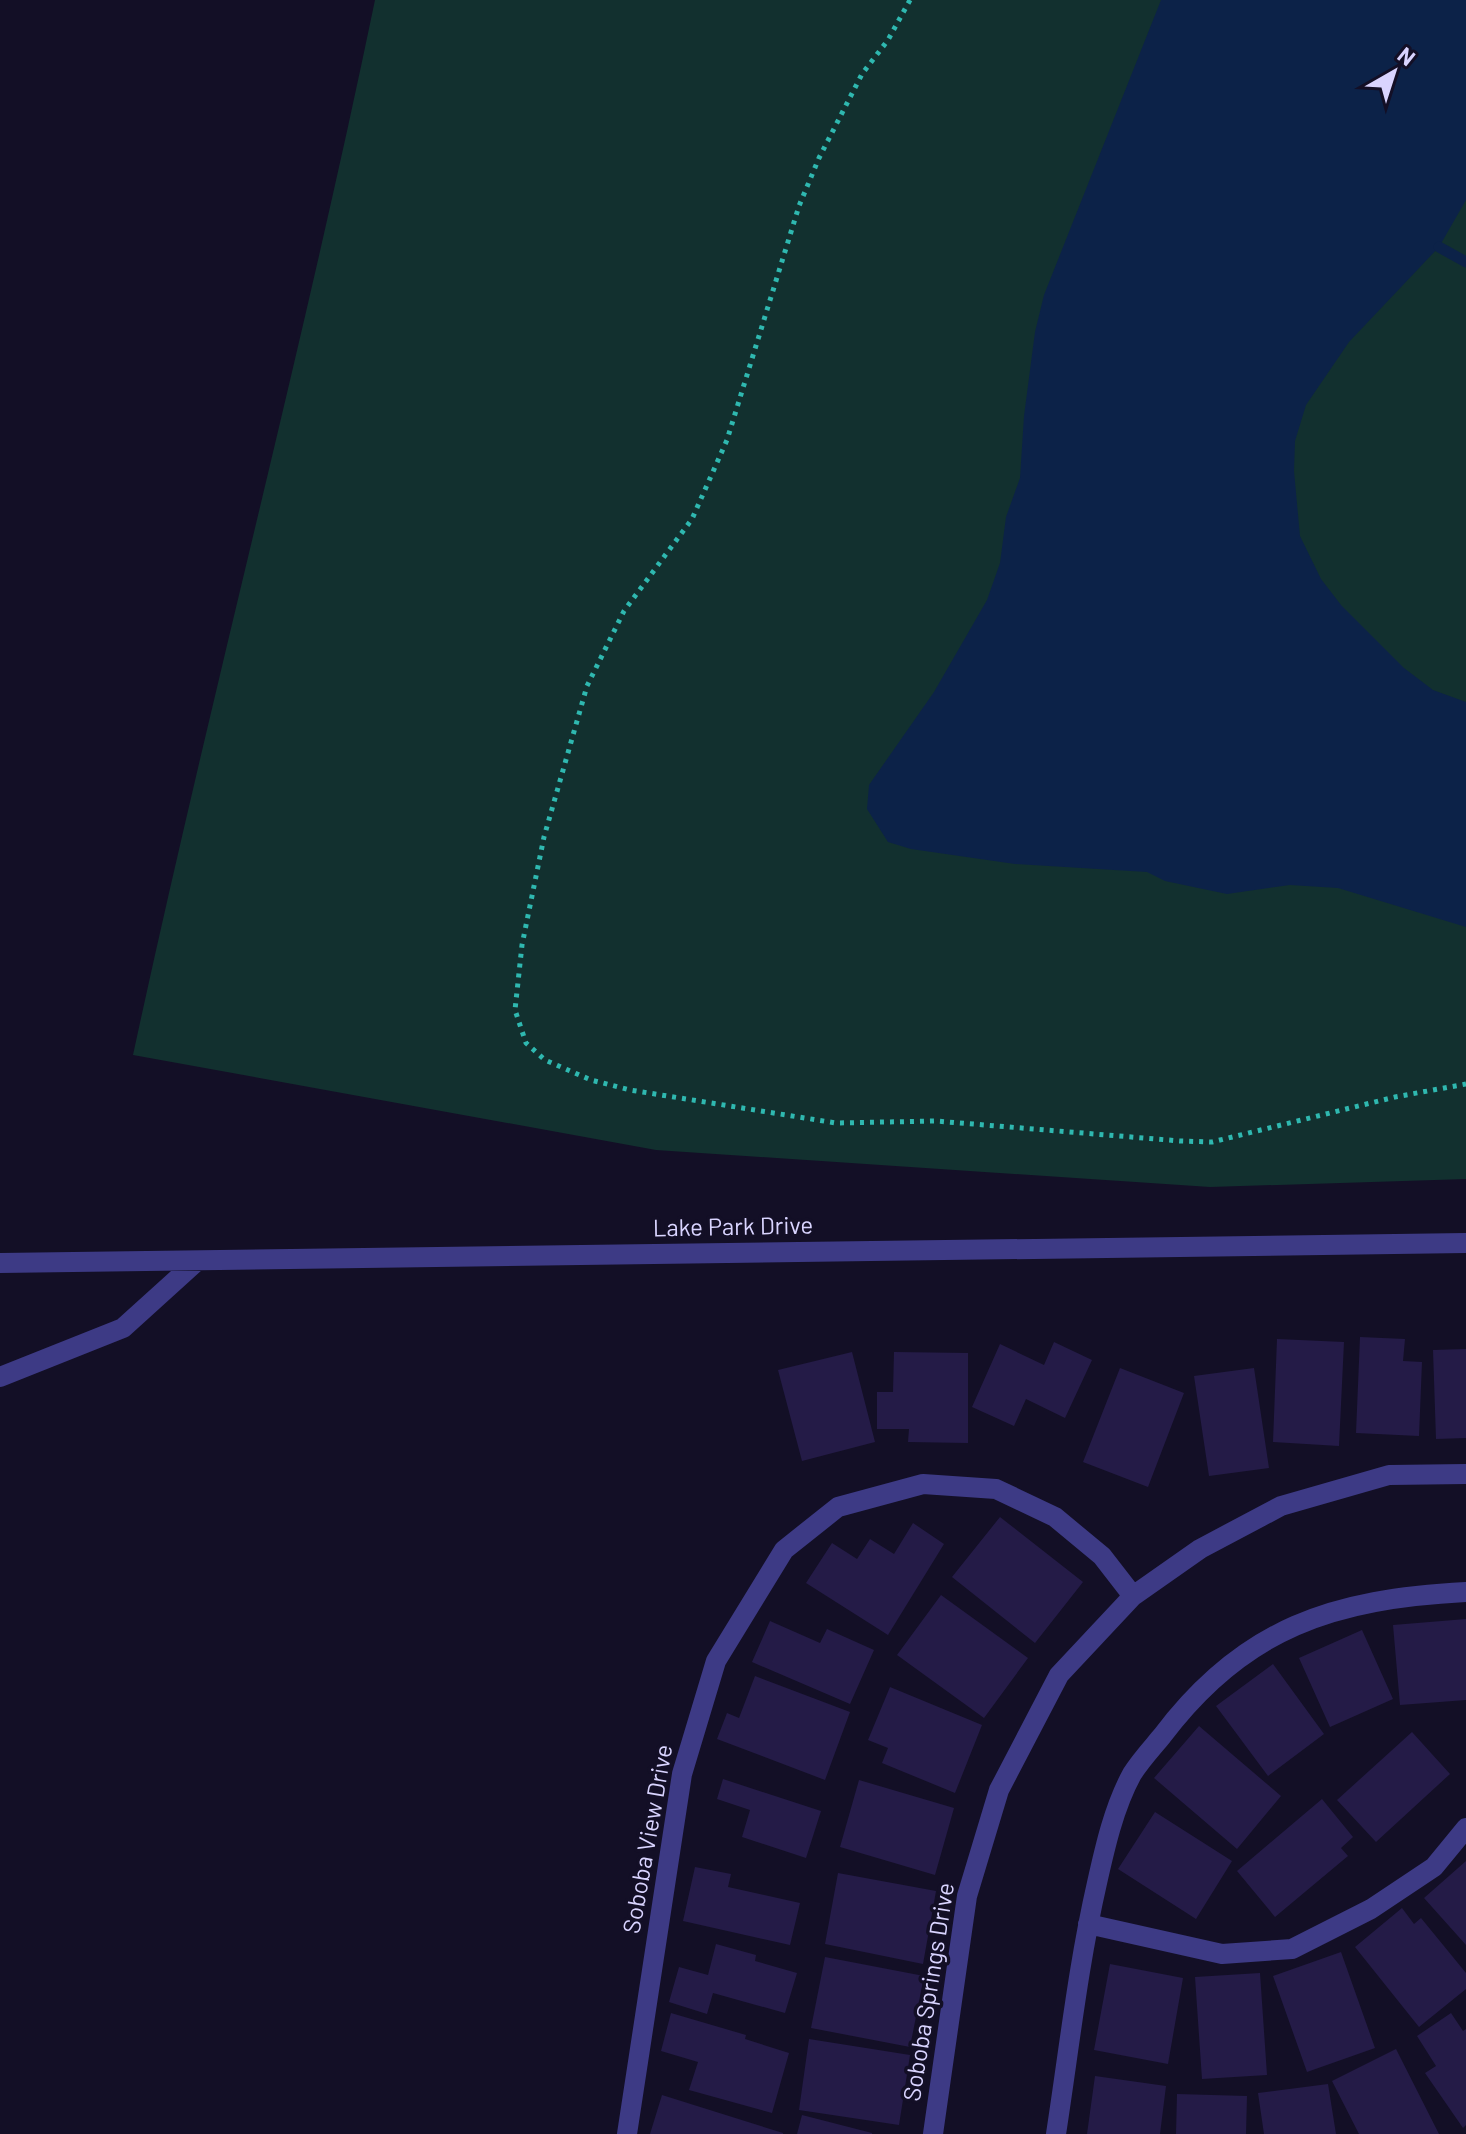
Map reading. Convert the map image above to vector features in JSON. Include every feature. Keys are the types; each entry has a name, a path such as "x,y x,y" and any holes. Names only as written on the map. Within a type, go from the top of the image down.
{"street":[{"name":"Lake Park Drive","path":"0,1263 1466,1243"},
{"path":"0,1377 123,1328 197,1261"},
{"name":"Soboba Springs Drive","path":"933,2134 967,1896 999,1790 1059,1675 1133,1596 1200,1549 1281,1506 1389,1475 1466,1474"},
{"name":"Soboba View Drive","path":"627,2134 682,1774 716,1661 784,1550 838,1507 923,1484 996,1489 1055,1517 1102,1556 1133,1596"},
{"path":"1056,2134 1088,1924 1107,1839 1132,1775 1188,1701 1242,1654 1315,1616 1396,1596 1466,1592"},
{"path":"1088,1924 1222,1954 1292,1949 1371,1909 1434,1867 1466,1828"}],"path":[{"path":"910,0 888,40 862,74 819,158 799,206 727,440 692,519 624,611 587,686 544,837 522,945 515,1010 526,1043 545,1060 591,1080 788,1117 836,1123 936,1121 1180,1141 1212,1142 1395,1097 1466,1084"}],"green space":[{"path":"375,0 1466,0 1466,1179 1210,1187 656,1150 133,1055 317,264"}],"water":[{"path":"1161,0 1466,0 1466,200 1439,247 1349,342 1306,405 1295,441 1294,471 1300,536 1321,579 1341,605 1404,668 1433,690 1466,702 1466,927 1338,888 1290,885 1227,894 1165,881 1147,872 1015,864 911,849 888,842 867,809 869,785 934,692 987,600 1000,563 1006,517 1020,478 1035,332 1044,295"}],"building":[{"path":"1360,1337 1405,1339 1403,1361 1422,1362 1419,1436 1356,1433"},
{"path":"1277,1339 1344,1342 1339,1446 1273,1442"},
{"path":"1054,1342 1092,1360 1065,1418 1026,1399 1014,1426 972,1407 1000,1344 1044,1365"},
{"path":"1466,1349 1466,1438 1436,1439 1433,1350"},
{"path":"852,1352 875,1442 802,1461 778,1370"},
{"path":"894,1352 968,1353 968,1443 908,1442 909,1429 877,1429 877,1392 893,1392"},
{"path":"1120,1368 1184,1393 1148,1487 1083,1462"},
{"path":"1254,1368 1269,1468 1209,1476 1194,1376"},
{"path":"1000,1517 1083,1582 1035,1643 952,1577"},
{"path":"913,1523 944,1544 888,1635 806,1583 832,1543 857,1559 870,1539 894,1554"},
{"path":"941,1595 1028,1658 984,1718 897,1655"},
{"path":"1466,1619 1466,1700 1400,1705 1393,1625"},
{"path":"770,1621 820,1643 827,1629 874,1650 850,1704 752,1662"},
{"path":"1362,1630 1393,1699 1330,1727 1299,1658"},
{"path":"1273,1664 1324,1734 1268,1776 1216,1706"},
{"path":"755,1676 850,1712 825,1780 717,1739 727,1713 739,1718"},
{"path":"890,1687 982,1725 955,1793 882,1763 888,1748 868,1740"},
{"path":"1199,1726 1281,1796 1237,1849 1154,1778"},
{"path":"1412,1732 1450,1774 1376,1842 1337,1800"},
{"path":"723,1779 821,1811 806,1858 742,1837 750,1810 717,1799"},
{"path":"859,1780 954,1808 935,1875 840,1847"},
{"path":"1322,1799 1353,1837 1341,1848 1348,1856 1275,1917 1237,1871"},
{"path":"1155,1812 1232,1861 1196,1919 1118,1869"},
{"path":"1466,1861 1466,1945 1424,1898"},
{"path":"695,1867 731,1874 728,1887 800,1903 790,1945 683,1921"},
{"path":"838,1873 936,1891 923,1964 825,1944"},
{"path":"1402,1908 1414,1924 1421,1918 1466,1973 1466,1989 1419,2027 1355,1947"},
{"path":"716,1944 756,1955 755,1961 797,1973 785,2013 713,1993 707,2014 669,2002 679,1967 708,1975"},
{"path":"1341,1952 1375,2048 1307,2072 1273,1976"},
{"path":"825,1957 924,1976 910,2047 811,2028"},
{"path":"1110,1964 1183,1978 1168,2064 1094,2050"},
{"path":"1260,1973 1267,2075 1202,2079 1195,1977"},
{"path":"671,2013 746,2035 745,2039 789,2053 772,2113 689,2090 698,2062 661,2051"},
{"path":"1451,2013 1463,2031 1466,2029 1466,2125 1463,2128 1425,2073 1436,2066 1417,2036"},
{"path":"809,2039 910,2055 899,2125 799,2110"},
{"path":"1396,2049 1439,2134 1359,2134 1332,2081"},
{"path":"1095,2076 1166,2086 1160,2134 1087,2134"},
{"path":"1328,2084 1336,2134 1264,2134 1258,2093"},
{"path":"1177,2094 1247,2096 1246,2134 1176,2134"},
{"path":"662,2095 783,2133 783,2134 650,2134"},
{"path":"802,2115 872,2133 872,2134 797,2134"}],"waterway":[{"path":"1439,247 1466,262"}]}
